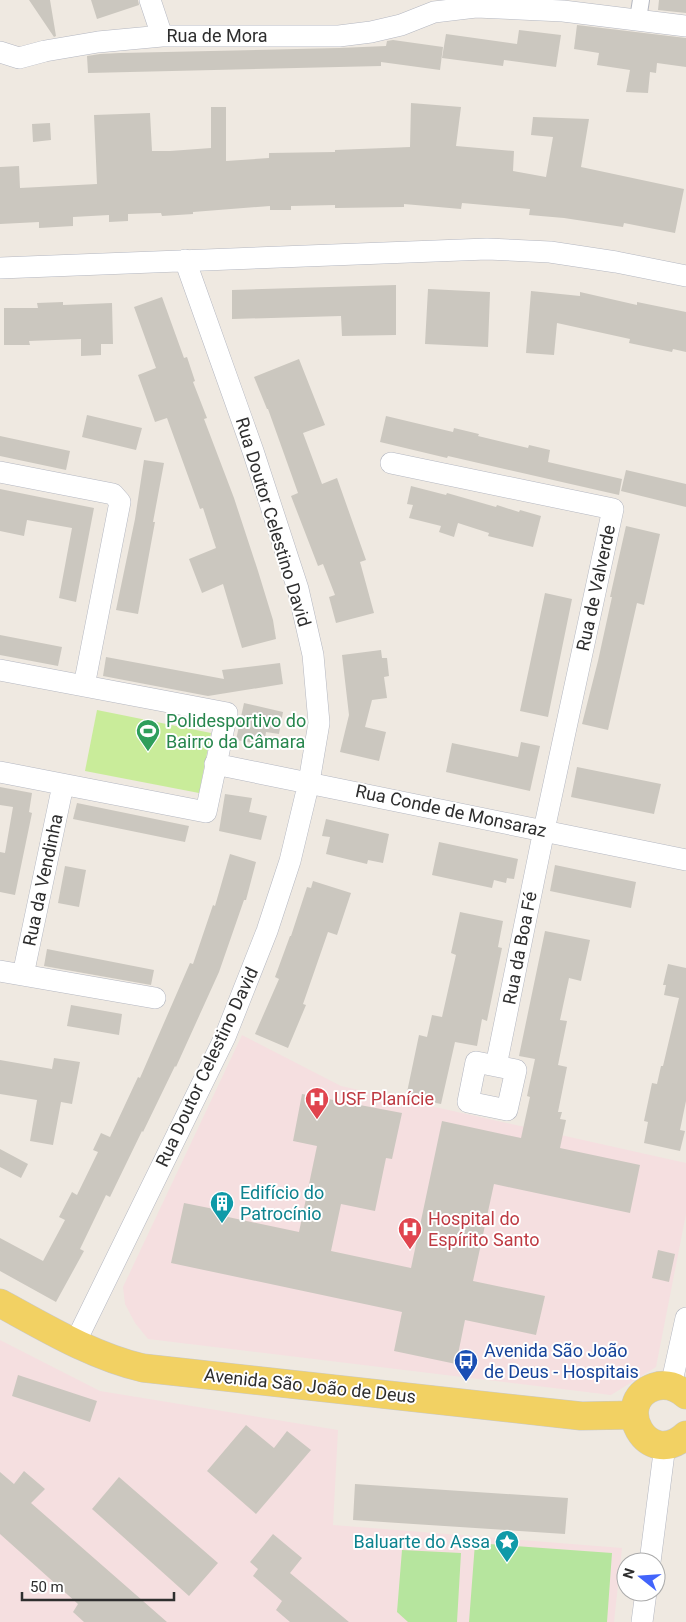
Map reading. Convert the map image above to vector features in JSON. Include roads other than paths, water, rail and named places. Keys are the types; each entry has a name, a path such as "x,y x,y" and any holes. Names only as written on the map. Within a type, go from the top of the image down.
{"main road":[{"name":"Avenida São João de Deus","path":"0,1303 74,1343 123,1363 158,1370 581,1416 634,1415"},
{"path":"676,1440 656,1444 647,1440 640,1433 634,1415 636,1404 646,1392 660,1385 679,1390"}],"street":[{"path":"150,0 162,36"},
{"name":"Rua de Mora","path":"0,52 19,58 45,51 98,42 162,36 339,36 371,32 402,25 436,6 563,11 639,9 686,26"},
{"path":"0,268 487,249 559,254 616,262 686,276"},
{"name":"Rua Doutor Celestino David","path":"74,1343 208,1072 240,1003 267,931 290,861 309,782 319,722 313,655 298,588 253,450 186,260"},
{"name":"Rua de Valverde","path":"391,462 613,509 544,830"},
{"path":"0,472 113,494 120,502 84,686"},
{"path":"0,670 226,713 206,812 0,772"},
{"name":"Rua Conde de Monsaraz","path":"215,764 686,860"},
{"name":"Rua da Vendinha","path":"23,975 63,785"},
{"name":"Rua da Boa Fé","path":"496,1066 544,830"},
{"path":"0,971 155,998"},
{"path":"679,1390 686,1318"},
{"path":"652,1552 676,1440"},
{"path":"642,1622 645,1602"}],"place":[{"name":"Polidesportivo do Bairro da Câmara","path":"148,752"},
{"name":"USF Planície","path":"317,1120"},
{"name":"Edifício do Patrocínio","path":"222,1224"},
{"name":"Hospital do Espírito Santo","path":"410,1250"},
{"name":"Avenida São João de Deus - Hospitais","path":"466,1382"},
{"name":"Baluarte do Assa","path":"507,1563"}]}
